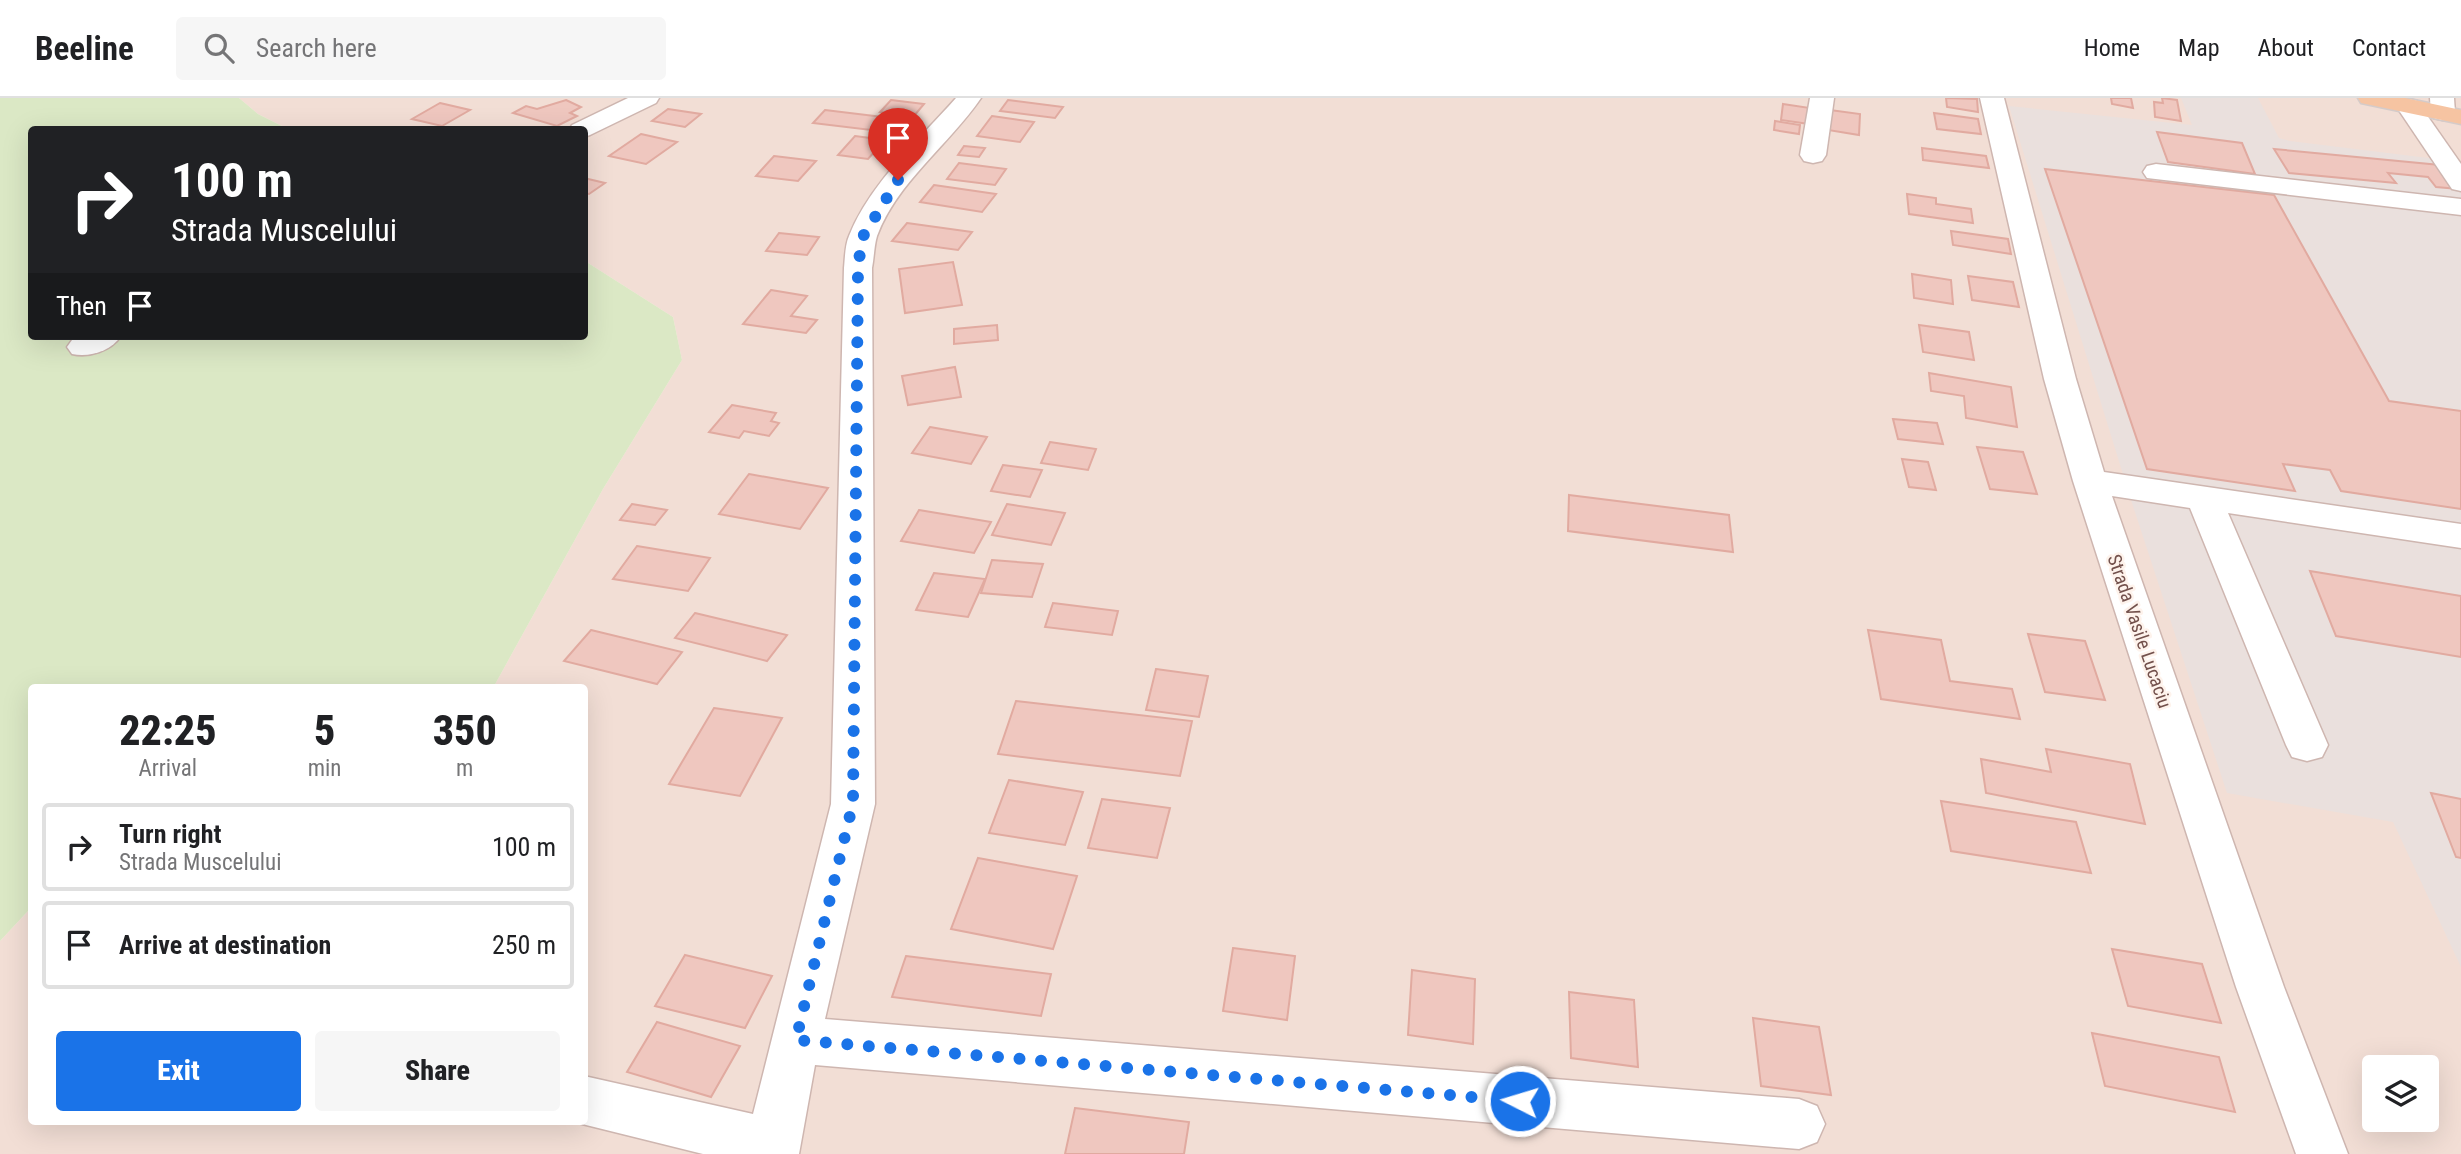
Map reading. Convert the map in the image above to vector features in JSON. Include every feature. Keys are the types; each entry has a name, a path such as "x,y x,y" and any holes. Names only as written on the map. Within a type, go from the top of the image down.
{"main road":[{"path":"2370,98 2408,106 2449,109"}],"street":[{"path":"588,127 648,98"},
{"path":"588,1102 774,1149 780,1106 853,803 858,268 862,238 898,180 969,98"},
{"path":"1813,155 1822,98"},
{"name":"Strada Vasile Lucaciu","path":"1992,98 2060,379 2090,481 2260,987 2322,1154"},
{"path":"2408,106 2461,183"},
{"path":"2155,172 2461,207"},
{"path":"2090,481 2461,536"},
{"path":"2204,498 2307,745"},
{"path":"796,1040 1799,1124"}],"shaded area":[{"path":"239,98 2461,98 2461,1154 0,1154 0,941 28,911 28,1125 588,1125 588,684 495,684 603,489 682,360 673,317 588,263 588,126 282,126 258,114"},
{"path":"2181,98 2258,98 2279,138 2290,141 2461,162 2461,967 2393,822 2227,793 2131,500 2009,106 2192,125"}],"green space":[{"path":"0,98 239,98 258,114 282,126 28,126 28,340 588,340 588,263 673,317 682,360 603,489 495,684 28,684 28,911 0,941"}],"building":[{"path":"1946,98 1977,99 1978,112 1947,107"},
{"path":"2111,98 2131,98 2133,108 2112,104"},
{"path":"2162,98 2177,100 2181,121 2155,117 2154,102 2163,103"},
{"path":"566,100 581,107 570,113 577,116 557,126 513,113 526,106 537,109"},
{"path":"891,100 924,104 914,116 880,112"},
{"path":"1008,100 1063,107 1055,118 1000,111"},
{"path":"440,103 470,110 442,126 412,119"},
{"path":"1783,104 1810,108 1809,124 1781,120"},
{"path":"668,109 701,114 685,127 652,121"},
{"path":"825,110 883,117 871,130 813,123"},
{"path":"1830,110 1860,114 1859,135 1828,130"},
{"path":"1934,113 1978,119 1981,134 1937,129"},
{"path":"992,116 1034,122 1020,142 977,136"},
{"path":"1775,121 1800,125 1799,134 1774,130"},
{"path":"2157,132 2242,143 2255,174 2168,162"},
{"path":"641,134 677,142 646,164 609,156"},
{"path":"855,136 885,140 868,159 838,155"},
{"path":"964,146 985,148 979,157 958,155"},
{"path":"1922,148 1986,156 1989,168 1923,160"},
{"path":"2274,149 2440,165 2459,189 2436,187 2428,177 2388,173 2396,183 2289,173"},
{"path":"774,156 816,161 798,181 756,176"},
{"path":"959,163 1006,169 995,185 947,179"},
{"path":"2045,169 2274,195 2389,401 2461,411 2461,509 2341,491 2330,470 2283,464 2295,491 2147,469"},
{"path":"588,179 605,183 589,194"},
{"path":"934,185 996,194 982,212 920,202"},
{"path":"1907,194 1936,198 1936,204 1971,209 1973,223 1909,214"},
{"path":"907,223 972,232 958,250 892,241"},
{"path":"1951,231 2008,239 2011,254 1953,245"},
{"path":"779,233 819,237 807,255 766,251"},
{"path":"953,262 962,305 905,313 899,269"},
{"path":"1912,274 1951,280 1953,304 1914,298"},
{"path":"1968,276 2013,282 2019,307 1972,300"},
{"path":"771,290 807,296 791,316 817,320 806,333 743,324"},
{"path":"997,325 998,340 954,344 954,329"},
{"path":"1919,325 1969,332 1974,360 1923,352"},
{"path":"955,367 961,397 908,405 902,376"},
{"path":"1929,373 2011,387 2017,427 1966,418 1964,396 1931,391"},
{"path":"732,405 776,413 771,421 779,423 769,436 744,431 739,438 709,432"},
{"path":"1893,419 1937,423 1943,444 1898,439"},
{"path":"930,427 987,437 971,464 912,453"},
{"path":"1050,442 1096,449 1088,470 1041,463"},
{"path":"1977,447 2023,452 2037,494 1990,489"},
{"path":"1902,459 1928,462 1936,490 1909,487"},
{"path":"1003,465 1042,470 1030,497 991,491"},
{"path":"749,474 828,488 800,529 719,514"},
{"path":"1569,495 1729,515 1733,552 1568,531"},
{"path":"632,504 667,510 655,525 620,520"},
{"path":"1007,504 1065,513 1051,545 992,535"},
{"path":"919,510 991,522 974,553 901,541"},
{"path":"637,546 710,558 688,591 613,579"},
{"path":"992,560 1043,564 1032,597 981,593"},
{"path":"2310,571 2461,596 2461,657 2336,636"},
{"path":"934,573 985,579 968,617 916,610"},
{"path":"1053,603 1118,611 1112,635 1045,627"},
{"path":"695,613 787,635 767,661 675,638"},
{"path":"591,630 682,652 657,684 564,661"},
{"path":"1868,630 1941,640 1950,681 2012,689 2020,719 1881,699"},
{"path":"2028,634 2085,641 2105,700 2045,692"},
{"path":"1156,669 1208,676 1199,717 1146,710"},
{"path":"1016,701 1192,721 1180,776 998,754"},
{"path":"714,708 782,718 740,796 669,784"},
{"path":"2046,749 2130,764 2145,824 1986,793 1981,759 2051,772"},
{"path":"1009,780 1083,792 1065,845 989,833"},
{"path":"2431,793 2461,799 2461,858 2456,857"},
{"path":"1102,799 1170,808 1157,858 1088,848"},
{"path":"1941,801 2076,822 2091,873 1951,851"},
{"path":"978,858 1077,876 1053,949 951,929"},
{"path":"1233,948 1295,956 1287,1020 1223,1011"},
{"path":"2112,949 2202,964 2221,1023 2128,1006"},
{"path":"685,955 772,976 745,1028 655,1006"},
{"path":"906,956 1051,974 1041,1016 892,997"},
{"path":"1412,970 1475,979 1473,1044 1408,1035"},
{"path":"1569,992 1634,1000 1638,1067 1571,1058"},
{"path":"1753,1018 1819,1027 1831,1095 1761,1086"},
{"path":"657,1022 740,1046 711,1097 627,1072"},
{"path":"2092,1033 2219,1057 2235,1112 2105,1086"},
{"path":"1075,1108 1189,1122 1184,1154 1065,1154"}],"route":[{"path":"898,180 874,214 862,238 858,268 853,803 796,1040 1520,1101"}]}
